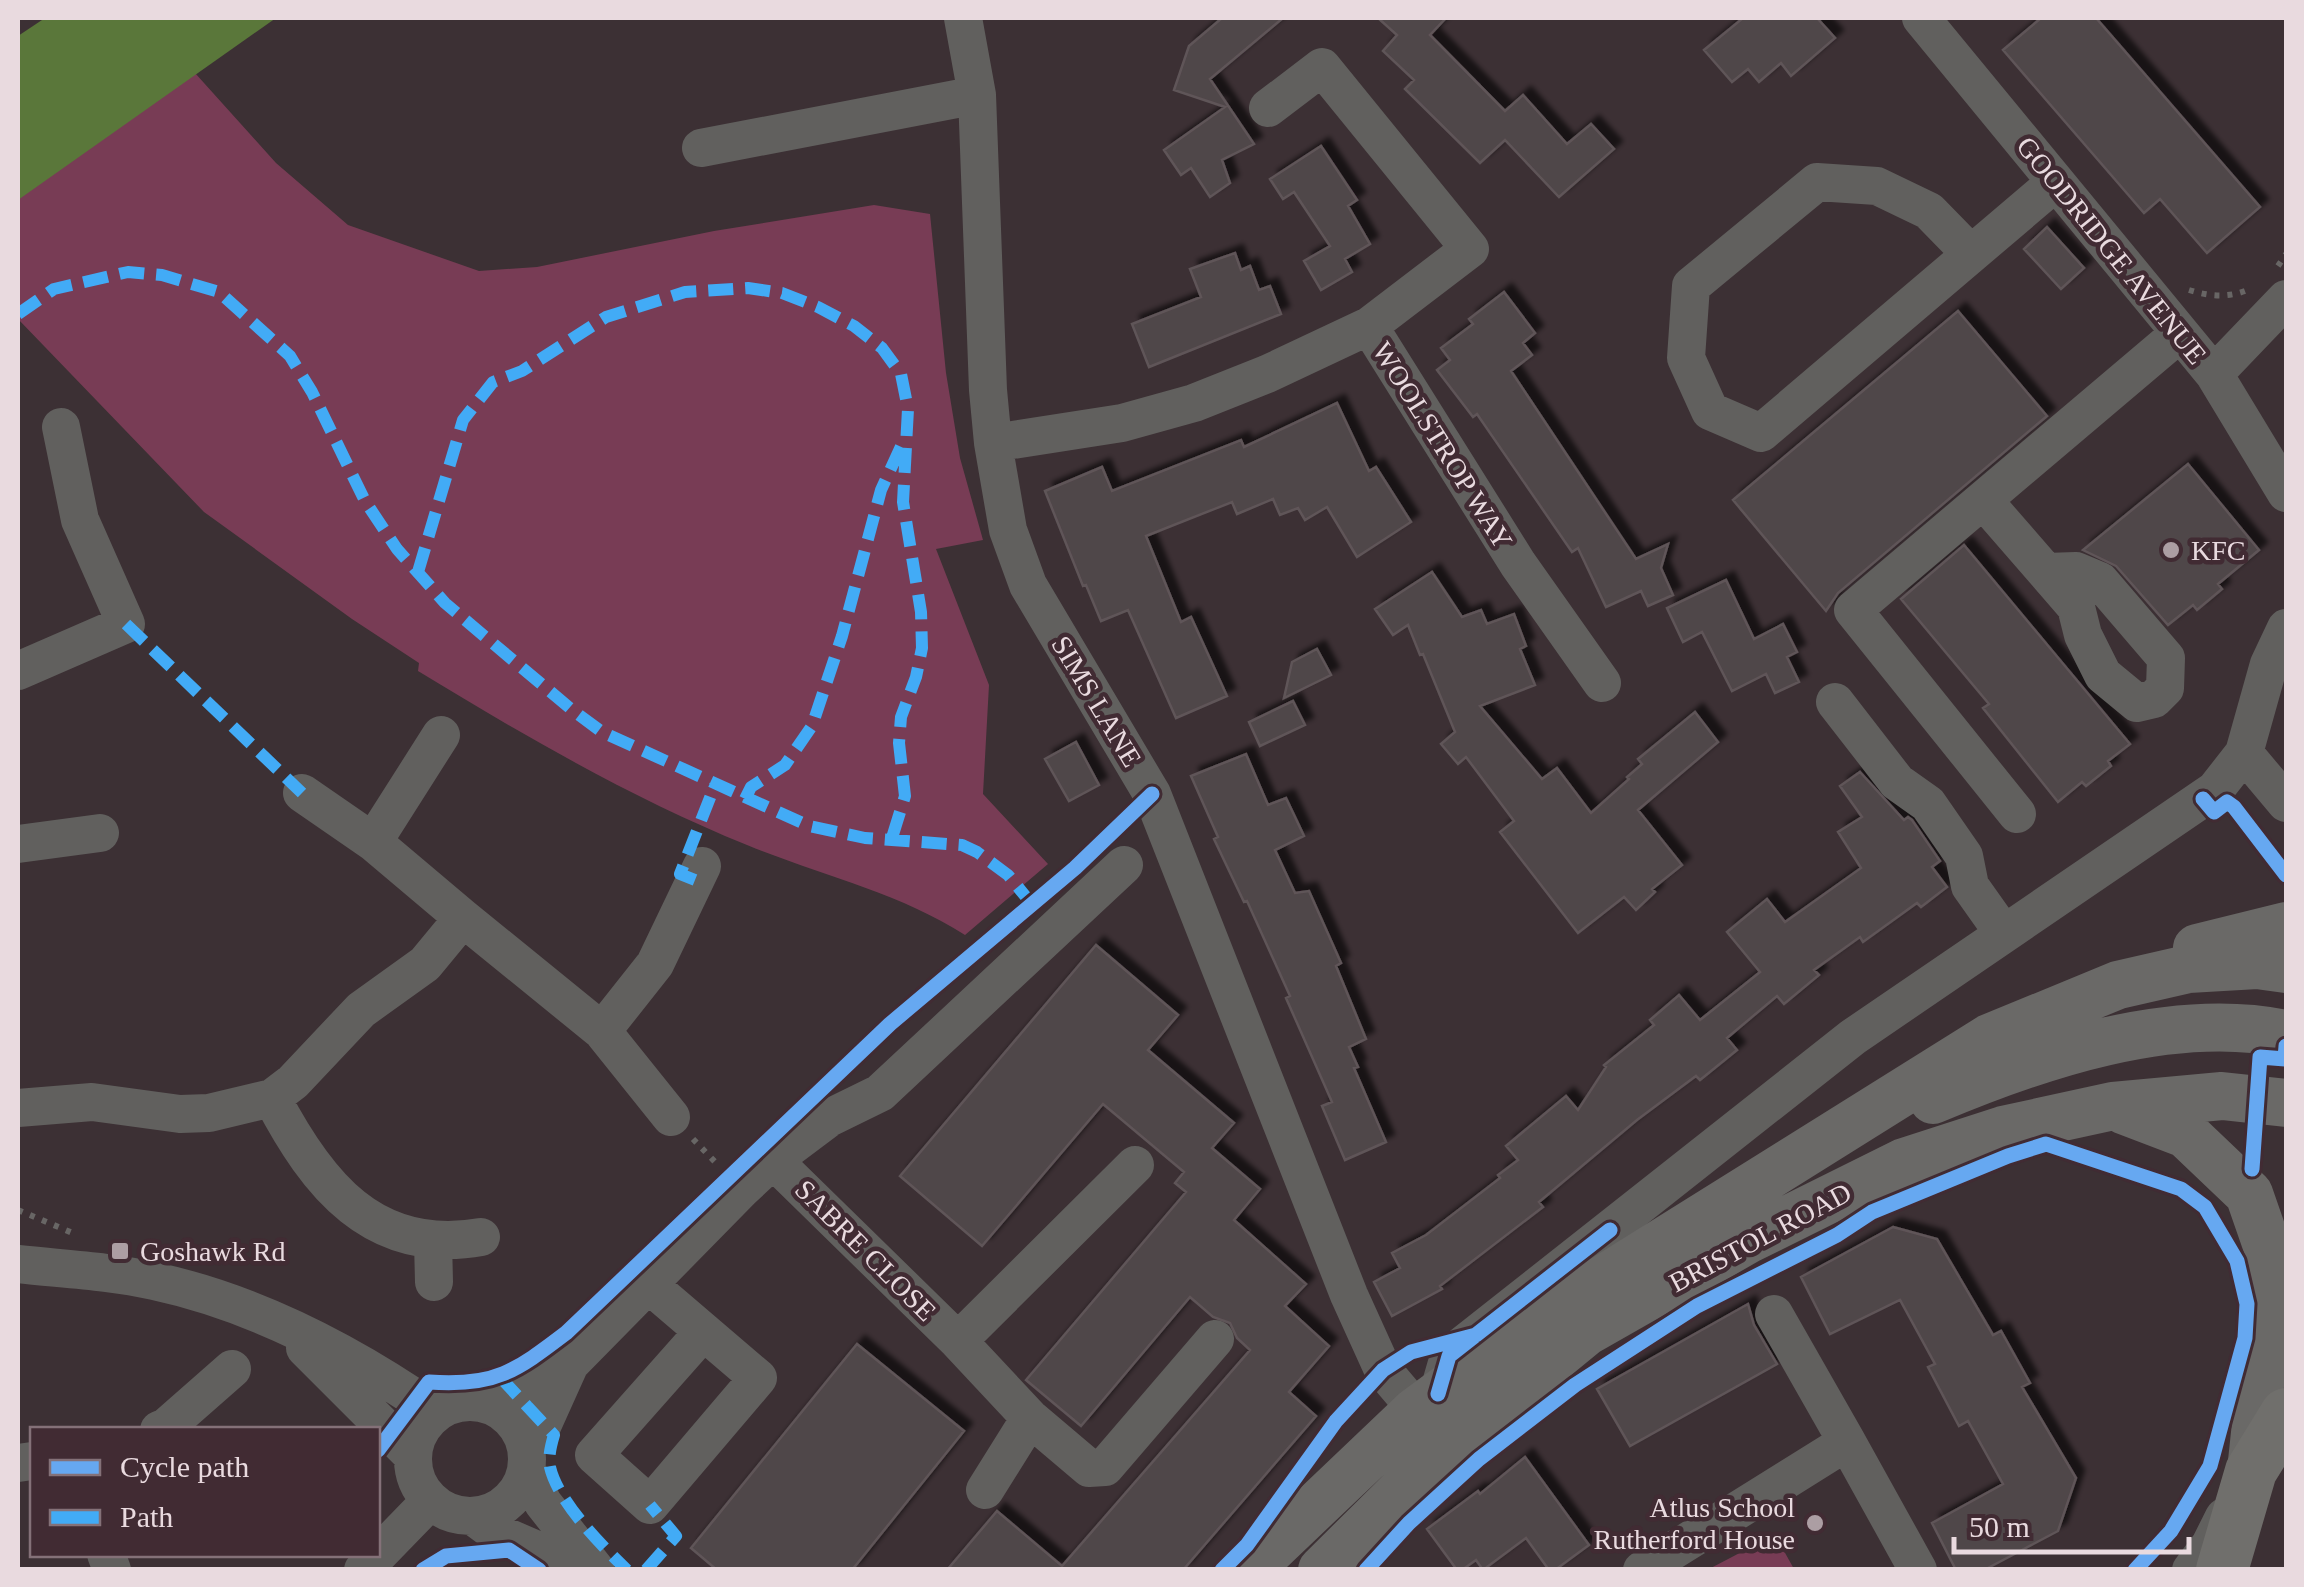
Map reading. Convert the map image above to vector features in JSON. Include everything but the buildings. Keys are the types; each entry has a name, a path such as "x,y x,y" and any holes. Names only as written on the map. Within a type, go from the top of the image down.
{"highway":[{"path":"2222,1570 2251,1471 2286,1414"}],"main road":[{"path":"2020,1023 2106,977 2218,941 2286,926"},
{"name":"BRISTOL ROAD","path":"1249,1570 1427,1402 1546,1315 1990,1038 2118,984 2188,969 2257,965 2286,968"},
{"path":"1802,1157 2010,1068 2113,1040 2191,1030 2286,1034"},
{"name":"BRISTOL ROAD","path":"1322,1570 1448,1445 1586,1332 1748,1239 1904,1162 2003,1130 2113,1106 2222,1096 2286,1102"},
{"path":"2113,1106 2186,1134 2249,1194 2273,1263 2251,1471"},
{"path":"2251,1471 2286,1313"}],"street":[{"name":"SIMS LANE","path":"963,18 977,94 993,443 1008,530 1028,585 1152,794 1382,1370 1427,1402 1448,1445"},
{"name":"GOODRIDGE AVENUE","path":"1924,19 2214,374 2286,493"},
{"name":"WOOLSTROP WAY","path":"993,443 1122,423 1194,403 1266,374 1369,326 1470,249 1322,66 1268,108"},
{"path":"701,148 977,94"},
{"path":"1972,254 1929,210 1877,186 1817,182 1692,286 1686,358 1710,411 1762,433 1972,254 2056,182"},
{"path":"2214,374 2278,287"},
{"name":"WOOLSTROP WAY","path":"1369,326 1518,564 1602,683"},
{"path":"2017,814 1853,610 2180,333"},
{"path":"18,671 126,624 80,520 61,428"},
{"path":"1984,501 2076,607 2083,636 2103,675 2137,703 2154,700 2166,688 2166,658 2100,582 2076,571 2046,572"},
{"path":"2286,628 2269,664 2244,752 2286,803"},
{"path":"1835,702 1896,782 1928,804 1964,856 1970,886 2004,934"},
{"path":"373,842 441,734"},
{"name":"BRISTOL ROAD","path":"1427,1402 1449,1356 1853,1037 2215,790 2244,752"},
{"path":"302,794 373,842 602,1032 671,1117"},
{"path":"18,844 100,833"},
{"name":"SABRE CLOSE","path":"526,1456 570,1364 741,1190 829,1118 880,1093 1124,865"},
{"path":"602,1032 654,964 702,866"},
{"path":"18,1108 92,1102 209,1114 272,1098 293,1082 361,1010 425,964 463,918"},
{"path":"272,1098 298,1148 361,1215 392,1231 433,1241 480,1237"},
{"name":"SABRE CLOSE","path":"773,1160 958,1341 1030,1418 1089,1468 1105,1468 1215,1339"},
{"name":"SABRE CLOSE","path":"958,1341 1135,1165"},
{"path":"433,1241 434,1282"},
{"path":"18,1264 152,1280 229,1301 324,1344 387,1378 436,1412"},
{"path":"648,1284 758,1378 650,1506 594,1455 704,1332"},
{"path":"1774,1314 1918,1570"},
{"path":"272,1322 321,1362 412,1455 420,1488 430,1502 458,1516 492,1512 520,1488 526,1456"},
{"name":"SABRE CLOSE","path":"483,1403 570,1364"},
{"path":"166,1427 232,1369"},
{"path":"412,1455 424,1424 436,1412 451,1405 483,1403 501,1411 516,1424 543,1503 596,1570"},
{"path":"985,1490 1030,1418"},
{"path":"1642,1570 1848,1442"},
{"path":"2190,1570 2210,1545 2251,1471"},
{"path":"380,1553 430,1502"},
{"path":"474,1517 493,1531 584,1570"}],"path":[{"path":"2278,287 2286,254"},
{"path":"2147,293 2171,277 2179,285 2202,294 2234,295 2248,290"},
{"path":"671,1117 741,1190"}],"shaded area":[{"path":"45,18 276,18 18,200 18,36"},
{"path":"186,63 276,163 348,225 479,271 537,267 714,231 874,205 930,214 946,373 960,458 983,540 936,549 989,685 983,794 1048,864 965,935 913,907 747,845 579,765 418,671 419,663 204,512 18,319 18,179"},
{"path":"1774,1535 1794,1569 1709,1569"}],"marked path":[{"path":"18,314 54,289 128,272 162,275 219,292 290,356 312,392 365,501 397,549 445,603 571,709 602,732 809,826 865,838 962,845 1008,875 1031,903"},
{"path":"418,572 463,420 493,382 522,371 606,317 685,292 748,288 782,293 854,326 882,348 901,374 908,409 903,502 921,612 922,648 901,717 899,743 905,796 891,841"},
{"path":"745,799 751,787 785,765 812,726 842,636 881,490 903,442"},
{"path":"126,624 302,793"},
{"path":"695,880 680,874 715,785"},
{"path":"500,1377 554,1435 549,1463 562,1494 582,1523 627,1570"},
{"path":"646,1570 676,1536 650,1505"}],"cycle path":[{"path":"380,1447 429,1382 471,1382 504,1374 566,1333 890,1024 1075,868 1152,794"},
{"path":"2203,799 2214,812 2227,802 2234,807 2286,875"},
{"path":"2252,1169 2260,1057 2285,1059 2286,1046"},
{"path":"1366,1570 1409,1523 1479,1459 1575,1385 1697,1306 1837,1235 1872,1212 2046,1144 2181,1189 2205,1207 2237,1261 2247,1304 2245,1338 2210,1466 2171,1531 2135,1570"},
{"path":"1438,1394 1449,1356 1610,1230"},
{"path":"1222,1570 1247,1545 1336,1421 1383,1370 1411,1352 1476,1335"},
{"path":"423,1570 446,1556 509,1550 539,1570"}],"place":[{"name":"KFC","path":"2171,550"},
{"name":"Goshawk Rd","path":"120,1251"},
{"name":"Atlus School Rutherford House","path":"1815,1523"}]}
